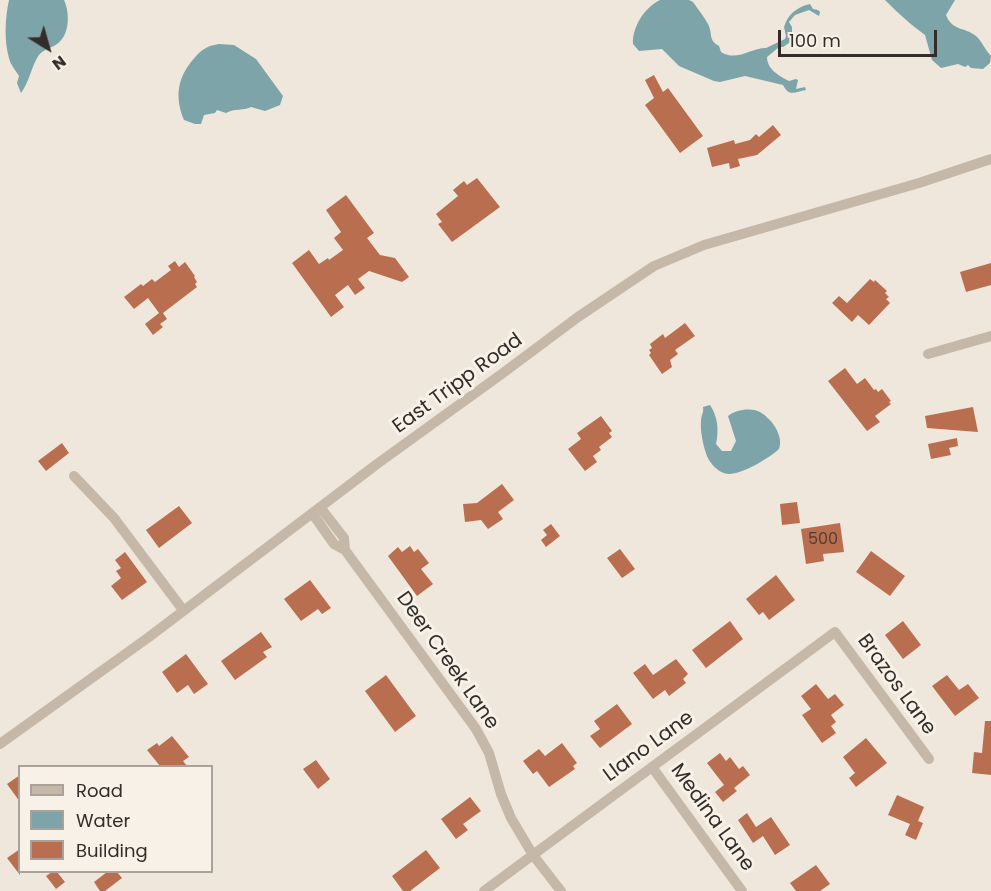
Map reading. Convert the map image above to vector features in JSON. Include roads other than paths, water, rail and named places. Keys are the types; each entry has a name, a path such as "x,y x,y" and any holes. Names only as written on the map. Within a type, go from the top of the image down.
{"street":[{"name":"East Tripp Road","path":"0,744 578,316 654,266 704,245 919,183 991,159"},
{"path":"928,354 991,336"},
{"path":"74,476 114,518 183,610"},
{"name":"Deer Creek Lane","path":"316,510 344,538 345,550 476,729 489,753 511,818 533,855 561,891"},
{"name":"Llano Lane","path":"484,891 835,632"},
{"name":"Brazos Lane","path":"835,632 929,759"},
{"name":"Medina Lane","path":"652,767 742,891"}],"water":[{"path":"9,0 64,0 67,11 67,30 57,44 39,55 21,93 17,83 19,76 12,65 6,44"},
{"path":"660,0 693,2 708,24 712,39 721,52 733,56 766,48 785,39 784,27 788,18 797,9 810,4 813,9 820,12 819,16 809,10 795,15 789,22 792,27 792,41 779,47 767,57 774,72 789,81 798,80 796,89 805,87 806,90 790,92 783,85 745,76 720,82 714,81 679,66 662,49 639,51 633,44 637,24 649,7"},
{"path":"885,0 955,0 946,15 952,24 978,38 991,56 990,63 983,69 958,64 941,68 932,60 925,35"},
{"path":"219,44 234,45 256,59 283,96 280,105 265,111 251,107 226,113 217,110 215,113 204,115 201,124 184,120 179,104 180,82 186,69 200,52"},
{"path":"710,405 717,424 716,444 722,451 731,451 736,441 728,416 748,409 760,412 773,423 780,439 779,449 762,461 741,471 729,474 718,470 707,456 701,433 703,407"}]}
